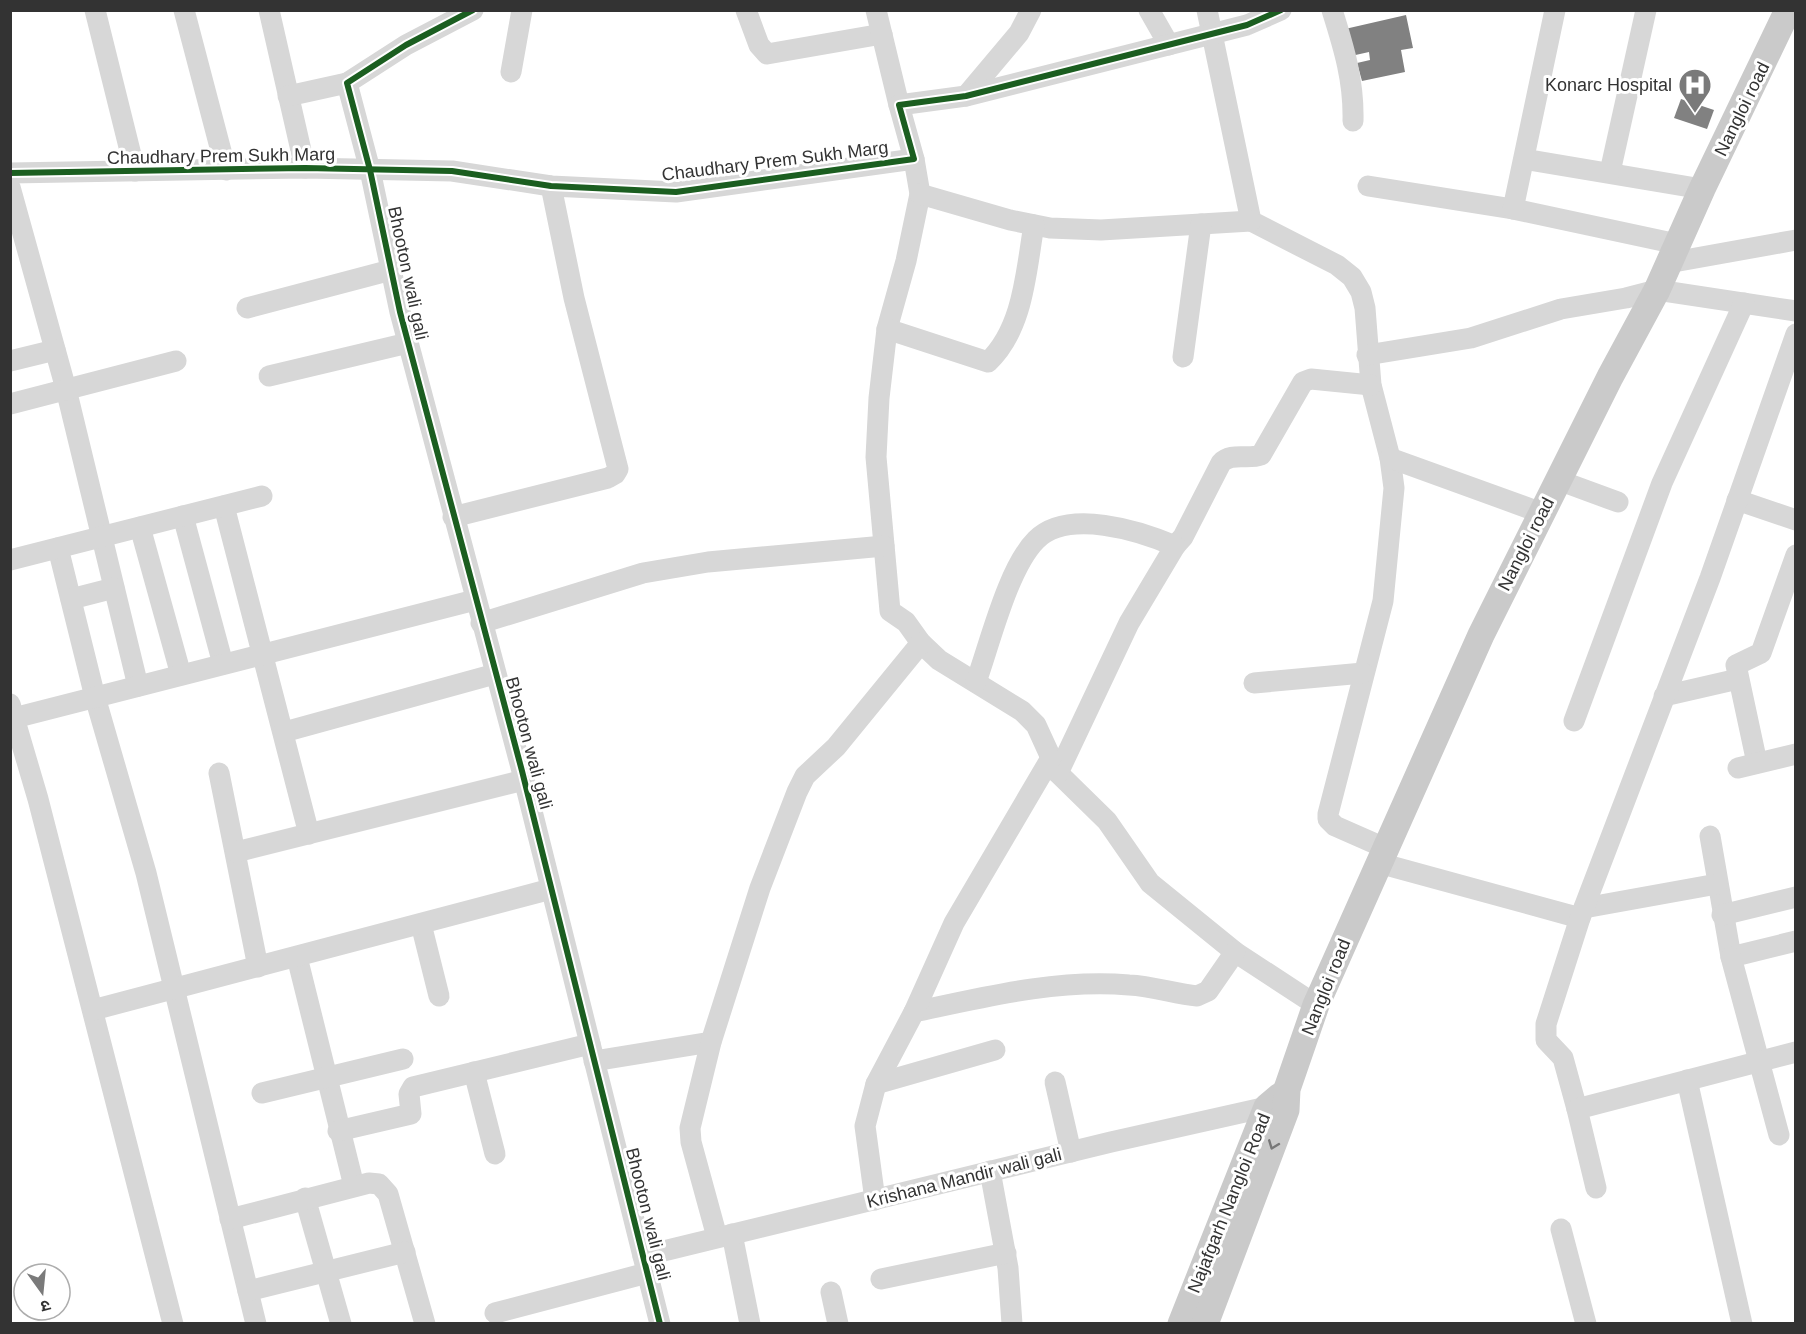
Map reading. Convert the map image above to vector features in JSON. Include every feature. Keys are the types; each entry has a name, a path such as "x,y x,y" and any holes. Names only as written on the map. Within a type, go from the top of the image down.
{"main road":[{"name":"Nangloi road","path":"1280,1102 1316,1005 1481,635 1558,480 1657,290 1702,189 1788,10"},
{"name":"Najafgarh Nangloi Road","path":"1181,1323 1280,1102"},
{"path":"1205,1323 1280,1102"}],"street":[{"path":"95,10 135,171"},
{"path":"184,10 225,170"},
{"path":"269,10 305,168"},
{"path":"288,96 347,83 406,45 473,10"},
{"path":"511,72 522,10"},
{"path":"746,10 759,45 767,54 882,34"},
{"name":"Chaudhary Prem Sukh Marg","path":"10,173 305,168 452,171 551,186 676,192 914,159 876,10"},
{"path":"966,96 1019,33 1031,10"},
{"path":"1149,10 1168,45"},
{"path":"1207,10 1210,34 1251,221"},
{"path":"899,105 966,96 1247,25 1281,10"},
{"path":"1332,10 1354,91 1353,121"},
{"path":"1513,209 1555,10"},
{"path":"1610,172 1646,10"},
{"name":"Bhooton wali gali","path":"347,83 370,170 408,343 524,780 660,1323"},
{"path":"914,159 920,194 906,261 887,329 879,398 876,457 890,611 911,627 921,643 939,660 1022,711 1036,725 1054,766 1107,821 1150,883 1235,952 1316,1005"},
{"path":"1524,159 1702,189"},
{"path":"453,517 608,478 618,469 574,298 551,186"},
{"path":"1368,186 1513,209 1673,254 1796,240"},
{"path":"10,187 66,389 138,686"},
{"path":"920,194 1034,225 1101,230 1251,221 1337,265 1352,277 1361,292 1365,308 1371,386 1390,458 1394,488 1383,601 1328,819 1335,826 1382,855 1582,913 1717,884"},
{"path":"1183,357 1201,224"},
{"path":"887,329 988,362 1012,327 1019,309 1034,225"},
{"path":"247,308 391,270"},
{"path":"1367,355 1471,338 1561,309 1626,298 1657,290 1796,311"},
{"path":"1574,721 1662,483 1744,303"},
{"path":"1596,1188 1563,1058 1549,1043 1545,1033 1582,913 1737,500 1796,334"},
{"path":"269,376 408,343"},
{"path":"10,361 55,350"},
{"path":"10,404 176,361"},
{"path":"875,1200 865,1126 876,1084 914,1011 954,923 1054,766 1129,623 1175,546 1184,537 1221,463 1230,457 1254,458 1262,455 1303,382 1311,379 1371,386"},
{"path":"1390,458 1542,513"},
{"path":"1558,480 1618,501"},
{"path":"10,560 262,496"},
{"path":"1737,500 1796,520"},
{"path":"224,506 309,834"},
{"path":"183,516 223,664"},
{"path":"976,682 1015,573 1024,555 1038,538 1058,527 1108,524 1140,531 1175,546"},
{"path":"140,527 181,675"},
{"path":"481,622 643,573 708,562 884,546"},
{"path":"58,548 95,697 146,873 172,989 256,1323"},
{"path":"1796,555 1761,653 1738,663 1747,766 1796,754"},
{"path":"70,599 114,588"},
{"path":"173,1323 93,1010 12,711 95,697 475,600"},
{"path":"750,1323 724,1236 691,1142 690,1128 711,1042 760,888 805,776 836,747 921,643"},
{"path":"1254,683 1363,673"},
{"path":"284,732 495,674"},
{"path":"1664,696 1738,679"},
{"path":"219,773 258,967"},
{"path":"236,852 524,780"},
{"path":"1710,836 1731,957 1779,1135"},
{"path":"93,1010 551,890"},
{"path":"1722,915 1796,897"},
{"path":"421,924 439,996"},
{"path":"1731,957 1796,941"},
{"path":"914,1011 1038,987 1083,984 1139,986 1197,996 1208,991 1235,952"},
{"path":"297,957 338,1131 354,1186"},
{"path":"338,1131 408,1116 412,1112 409,1094 411,1088 474,1072 592,1053 711,1042"},
{"path":"876,1084 995,1050"},
{"path":"1577,1109 1796,1052"},
{"path":"262,1093 403,1059"},
{"path":"474,1072 495,1154"},
{"path":"1687,1080 1742,1323"},
{"path":"1055,1082 1071,1152"},
{"name":"Krishana Mandir wali gali","path":"495,1313 724,1236 1280,1102"},
{"path":"990,1171 1006,1253 1012,1323"},
{"path":"230,1219 354,1186 379,1184 385,1189 425,1323"},
{"path":"305,1198 342,1323"},
{"path":"1561,1229 1586,1323"},
{"path":"248,1291 405,1252"},
{"path":"881,1280 1006,1253"},
{"path":"831,1293 838,1323"}],"building":[{"path":"1406,15 1413,48 1401,50 1405,72 1362,81 1357,63 1370,60 1369,52 1351,56 1345,29"},
{"path":"1681,99 1714,110 1707,129 1674,118"}],"cycle path":[{"path":"473,10 406,45 347,83 370,170 400,312 522,771 660,1324"},
{"path":"10,173 305,168 452,171 551,186 676,192 914,159 899,105 966,96 1247,25 1281,10"}],"place":[{"name":"Konarc Hospital","path":"1695,114"}]}
